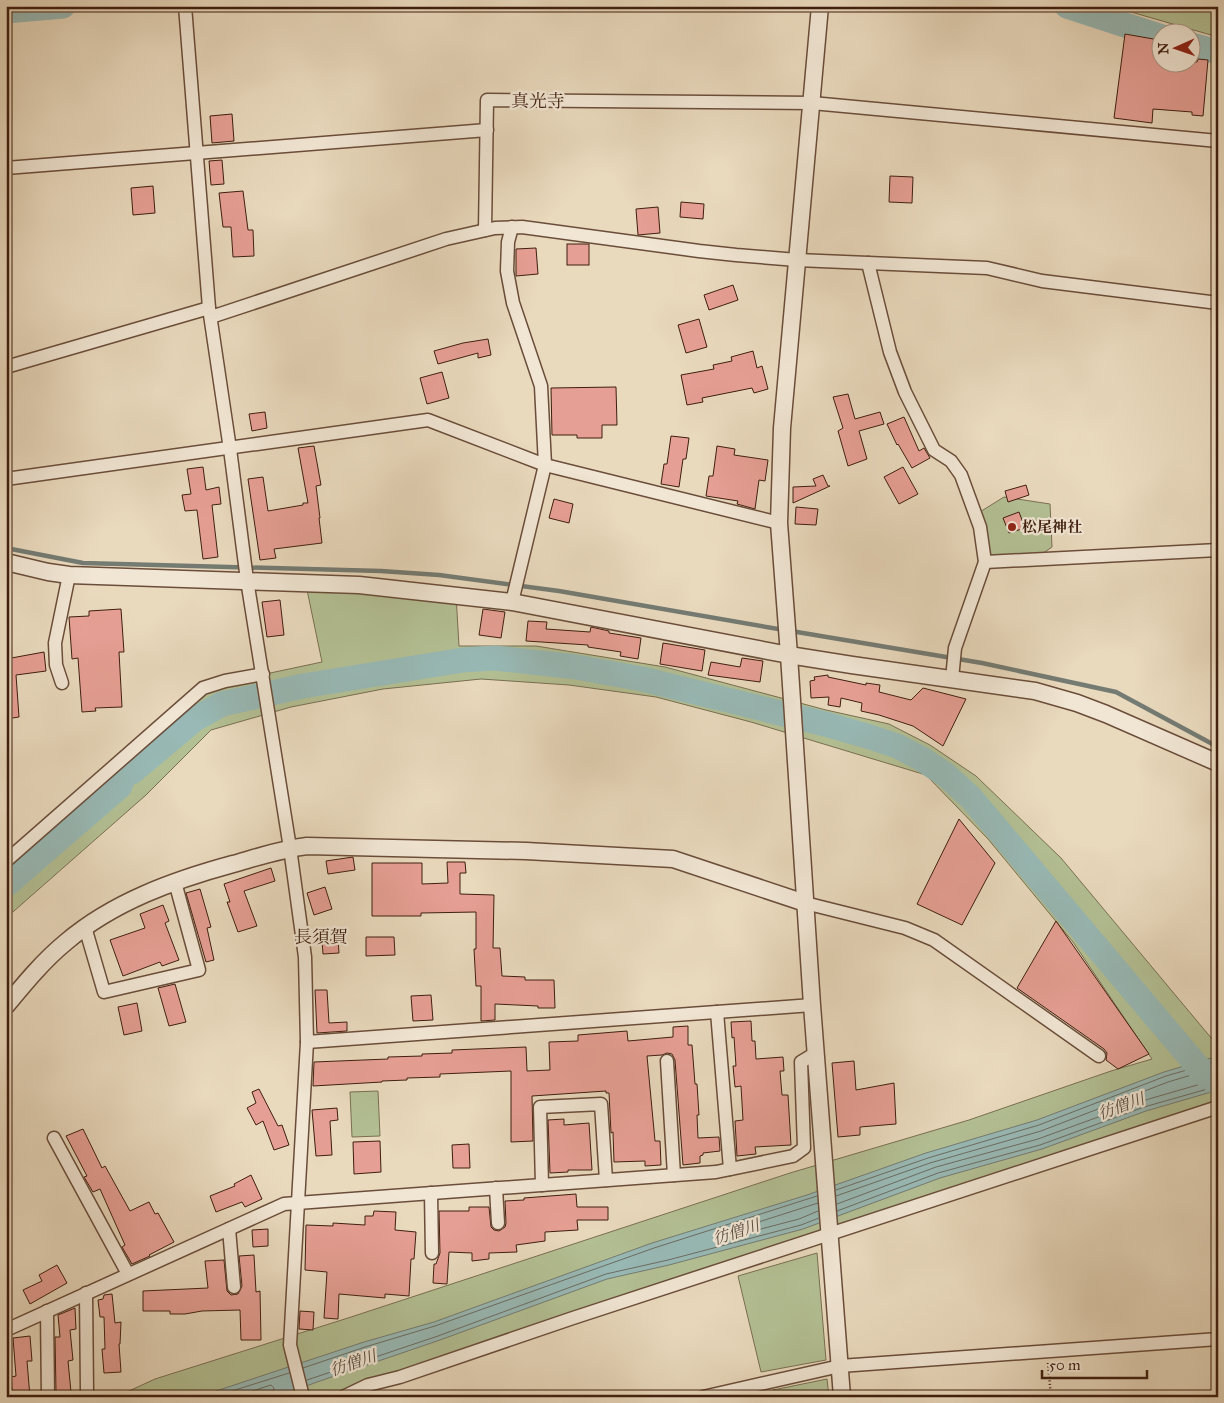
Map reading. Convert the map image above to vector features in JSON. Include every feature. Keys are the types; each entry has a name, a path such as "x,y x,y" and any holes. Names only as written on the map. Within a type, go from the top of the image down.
{"street":[{"path":"185,6 210,313 247,580 290,848 305,957 307,1042 290,1345 302,1397"},
{"path":"820,6 782,428 779,524 790,654 812,1006 842,1397"},
{"path":"485,230 487,100 812,102 1218,141"},
{"path":"6,168 487,130"},
{"path":"512,227 508,242 507,271 514,303 541,386 544,464 512,602"},
{"path":"6,367 210,313 446,239 495,228 512,227 699,251 797,260 987,268 1042,281 1218,303"},
{"path":"868,263 890,352 905,392 934,450 951,461 960,475 980,527 985,562 955,648 952,679"},
{"path":"6,479 428,420 544,464 779,524"},
{"path":"985,562 1218,550"},
{"path":"6,562 48,572 69,574 359,585 512,602 790,654 1035,690 1077,703 1218,763"},
{"path":"62,683 56,666 55,643 69,574"},
{"path":"6,861 203,688 225,681 263,674"},
{"path":"6,1006 33,973 65,942 96,919 128,901 175,882 221,867 290,848 307,846 526,850 673,859 805,904 905,928 934,940 1099,1056"},
{"path":"85,927 104,992 199,970 175,882"},
{"path":"307,1042 812,1006"},
{"path":"717,1012 730,1169"},
{"path":"6,1330 284,1204 716,1172 793,1156 804,1148 801,1062 816,1053"},
{"path":"667,1061 674,1175"},
{"path":"542,1185 540,1107 601,1104 606,1180"},
{"path":"343,1397 368,1385 406,1375 830,1230 1218,1107"},
{"path":"54,1138 128,1274"},
{"path":"496,1188 498,1224"},
{"path":"431,1193 432,1253"},
{"path":"229,1229 234,1287"},
{"path":"86,1293 87,1392"},
{"path":"47,1311 48,1397"},
{"path":"703,1397 840,1366 1218,1339"}],"path":[{"path":"1047,1351 1051,1397"}],"green space":[{"path":"1110,6 1218,6 1218,37 1202,32 1202,22 1166,22"},
{"path":"1004,497 1050,504 1052,547 1033,560 985,562 975,515"},
{"path":"306,585 456,595 459,646 536,646 665,667 826,710 889,724 930,745 976,776 1061,858 1212,1039 1218,1037 1218,1107 1007,1169 848,1228 396,1378 328,1397 116,1397 155,1379 348,1318 790,1173 969,1120 1111,1071 1152,1059 1073,942 988,839 926,775 751,722 656,697 569,685 481,679 383,689 291,707 211,730 146,795 6,918 6,861 209,686 322,662"},
{"path":"378,1091 380,1136 352,1137 350,1092"},
{"path":"817,1253 826,1360 761,1372 738,1276"},
{"path":"827,1379 829,1397 774,1397 773,1390"}],"water":[{"name":"彷僧川","path":"1218,1056 1218,1090 1146,1111 1042,1149 940,1178 803,1229 669,1265 607,1279 277,1397 198,1397 364,1342 434,1322 652,1243 807,1195 926,1153 1037,1120 1164,1072"}],"building":[{"path":"1125,34 1152,39 1152,72 1202,72 1202,59 1208,60 1203,116 1192,115 1192,112 1153,109 1152,123 1114,118"},
{"path":"232,114 234,141 212,143 210,116"},
{"path":"222,160 224,184 211,185 209,161"},
{"path":"890,176 913,177 912,203 889,202"},
{"path":"153,186 155,213 133,215 131,188"},
{"path":"243,191 248,230 253,230 254,256 233,257 231,227 223,227 219,193"},
{"path":"681,202 704,204 703,219 680,217"},
{"path":"658,207 660,233 638,235 636,209"},
{"path":"567,244 589,244 589,265 567,265"},
{"path":"536,248 538,274 516,276 516,249"},
{"path":"733,285 738,300 709,310 704,295"},
{"path":"699,319 707,347 686,353 678,325"},
{"path":"488,339 491,355 478,358 478,353 438,364 434,351 463,343"},
{"path":"753,351 757,368 762,366 768,389 754,393 752,388 702,398 703,402 687,405 681,375 714,369 713,365 732,361 731,357"},
{"path":"442,372 449,398 427,404 420,378"},
{"path":"616,387 617,425 602,425 602,438 552,435 551,388"},
{"path":"848,394 855,419 880,412 884,424 859,431 867,459 848,466 838,431 843,428 833,397"},
{"path":"265,412 267,428 252,431 249,414"},
{"path":"904,417 919,451 924,448 930,458 912,468 897,445 887,424"},
{"path":"671,436 689,438 686,459 683,459 679,487 661,484 664,464 667,464"},
{"path":"314,446 321,485 316,486 322,543 274,549 276,558 260,560 248,479 263,477 268,511 308,503 298,448"},
{"path":"717,446 735,449 734,455 768,460 765,481 759,480 755,509 737,504 738,501 706,496 709,476 713,476"},
{"path":"203,467 206,490 219,487 221,504 212,505 218,557 203,559 197,510 185,511 182,495 191,494 187,469"},
{"path":"903,467 918,494 899,504 884,477"},
{"path":"823,475 828,486 830,486 793,503 793,487 816,486 813,479"},
{"path":"1026,485 1029,495 1008,502 1005,491"},
{"path":"554,499 573,504 569,523 549,518"},
{"path":"796,507 818,509 816,525 795,524"},
{"path":"1019,512 1025,528 1009,533 1003,518"},
{"path":"280,600 284,635 267,637 262,602"},
{"path":"121,609 124,652 119,652 122,707 95,708 96,711 82,712 78,658 72,659 69,617 89,616 89,611"},
{"path":"483,609 505,612 501,638 479,635"},
{"path":"528,621 547,622 546,629 590,632 591,627 609,631 609,633 641,638 638,659 620,656 621,652 588,647 588,645 526,641"},
{"path":"663,643 705,650 702,671 660,664"},
{"path":"44,652 46,671 16,675 19,717 6,719 6,659"},
{"path":"742,658 763,661 760,682 708,675 711,662 740,667"},
{"path":"828,675 828,677 866,685 866,683 880,685 879,692 911,700 923,688 966,699 943,746 913,726 861,711 862,703 841,698 840,707 828,705 829,697 811,698 810,681 815,680 814,677"},
{"path":"959,819 995,863 962,925 917,904"},
{"path":"353,857 355,870 328,874 326,861"},
{"path":"447,862 465,862 466,873 460,873 460,894 494,895 493,948 500,948 502,976 525,977 525,980 554,980 555,1008 495,1004 495,1020 481,1021 481,986 476,986 474,949 476,949 476,912 421,913 421,916 372,916 372,863 422,863 422,884 448,883"},
{"path":"271,868 275,881 244,891 257,926 238,932 227,902 230,902 224,884"},
{"path":"325,887 332,909 314,915 307,893"},
{"path":"200,889 211,927 207,928 214,960 206,962 186,893"},
{"path":"163,905 169,921 165,923 179,960 162,966 160,962 123,976 110,940 145,928 140,914"},
{"path":"1056,921 1149,1054 1118,1069 1106,1060 1107,1053 1104,1049 1017,988"},
{"path":"366,937 394,937 395,955 366,956"},
{"path":"338,939 339,953 323,954 322,941"},
{"path":"175,984 186,1022 169,1026 158,988"},
{"path":"315,990 327,990 329,1023 347,1022 347,1031 317,1033"},
{"path":"431,995 433,1020 413,1021 411,996"},
{"path":"137,1003 142,1031 124,1035 118,1007"},
{"path":"751,1021 752,1041 755,1041 756,1059 783,1057 784,1071 780,1071 782,1095 788,1095 791,1145 755,1147 756,1154 737,1156 735,1121 743,1120 741,1086 735,1087 733,1066 736,1066 731,1022"},
{"path":"688,1026 688,1045 692,1045 695,1084 697,1084 698,1138 719,1137 720,1151 703,1153 700,1156 700,1163 683,1165 675,1060 672,1054 667,1053 647,1056 655,1141 660,1141 661,1165 645,1166 645,1161 614,1162 609,1093 606,1093 606,1091 532,1096 533,1141 511,1142 511,1071 440,1074 440,1077 313,1086 314,1062 388,1059 388,1057 452,1053 452,1050 526,1047 527,1071 550,1070 549,1042 578,1041 578,1035 627,1031 628,1041 673,1037 673,1027"},
{"path":"854,1061 856,1090 894,1083 896,1124 860,1127 860,1135 838,1137 832,1063"},
{"path":"259,1089 278,1126 282,1125 289,1145 274,1150 263,1121 256,1125 247,1108 256,1103 252,1092"},
{"path":"337,1108 338,1120 330,1121 332,1155 316,1156 312,1110"},
{"path":"564,1119 564,1125 589,1123 592,1170 568,1170 568,1172 550,1173 548,1120"},
{"path":"83,1129 102,1168 105,1166 130,1211 149,1202 155,1214 158,1213 174,1242 132,1264 122,1247 125,1245 100,1189 93,1192 84,1177 87,1176 66,1136"},
{"path":"380,1141 381,1172 354,1174 353,1142"},
{"path":"469,1144 470,1168 453,1168 452,1145"},
{"path":"251,1175 262,1199 245,1207 242,1202 216,1212 210,1196 235,1186 234,1184"},
{"path":"576,1194 577,1207 608,1207 608,1220 577,1220 578,1230 545,1232 545,1241 516,1245 517,1252 489,1253 489,1259 472,1261 472,1253 449,1252 447,1284 433,1283 434,1264 436,1264 440,1253 439,1211 469,1211 469,1207 489,1207 491,1227 499,1231 505,1227 506,1223 505,1201"},
{"path":"374,1211 396,1212 395,1230 416,1232 414,1259 411,1259 409,1296 385,1294 385,1298 339,1294 338,1319 324,1318 327,1272 305,1270 306,1225 333,1226 333,1223 365,1225 365,1216 373,1216"},
{"path":"268,1229 268,1246 253,1247 252,1230"},
{"path":"254,1255 256,1292 260,1291 261,1340 241,1340 240,1310 202,1311 185,1314 170,1314 170,1311 143,1311 143,1291 208,1288 205,1261 224,1260 227,1291 231,1295 238,1294 242,1286 239,1256"},
{"path":"57,1265 67,1283 30,1304 23,1290 42,1281 39,1275"},
{"path":"112,1294 115,1323 121,1322 119,1344 121,1372 104,1373 102,1349 105,1349 104,1317 100,1317 98,1300 103,1299 104,1295"},
{"path":"75,1308 76,1329 70,1330 73,1360 68,1361 71,1392 56,1393 55,1337 60,1337 58,1315"},
{"path":"300,1311 314,1312 313,1330 299,1329"},
{"path":"30,1336 32,1361 27,1361 30,1397 13,1397 11,1377 16,1376 13,1338"}],"waterway":[{"path":"6,11 63,6"},
{"path":"1067,6 1152,34"},
{"path":"1202,48 1218,52"},
{"path":"6,548 83,563 381,571 439,575 559,591 784,630"},
{"path":"791,631 982,663 1116,692 1218,747"},
{"path":"6,885 120,786 124,775 132,772 195,719 222,704 303,686 463,660 495,658 576,667 642,679 825,724 897,746 922,759 946,775 971,798 1204,1074 1218,1083"}],"place":[{"name":"松尾神社","path":"1012,527"}],"district":[{"name":"真光寺","path":"538,101"},
{"name":"長須賀","path":"321,937"}]}
